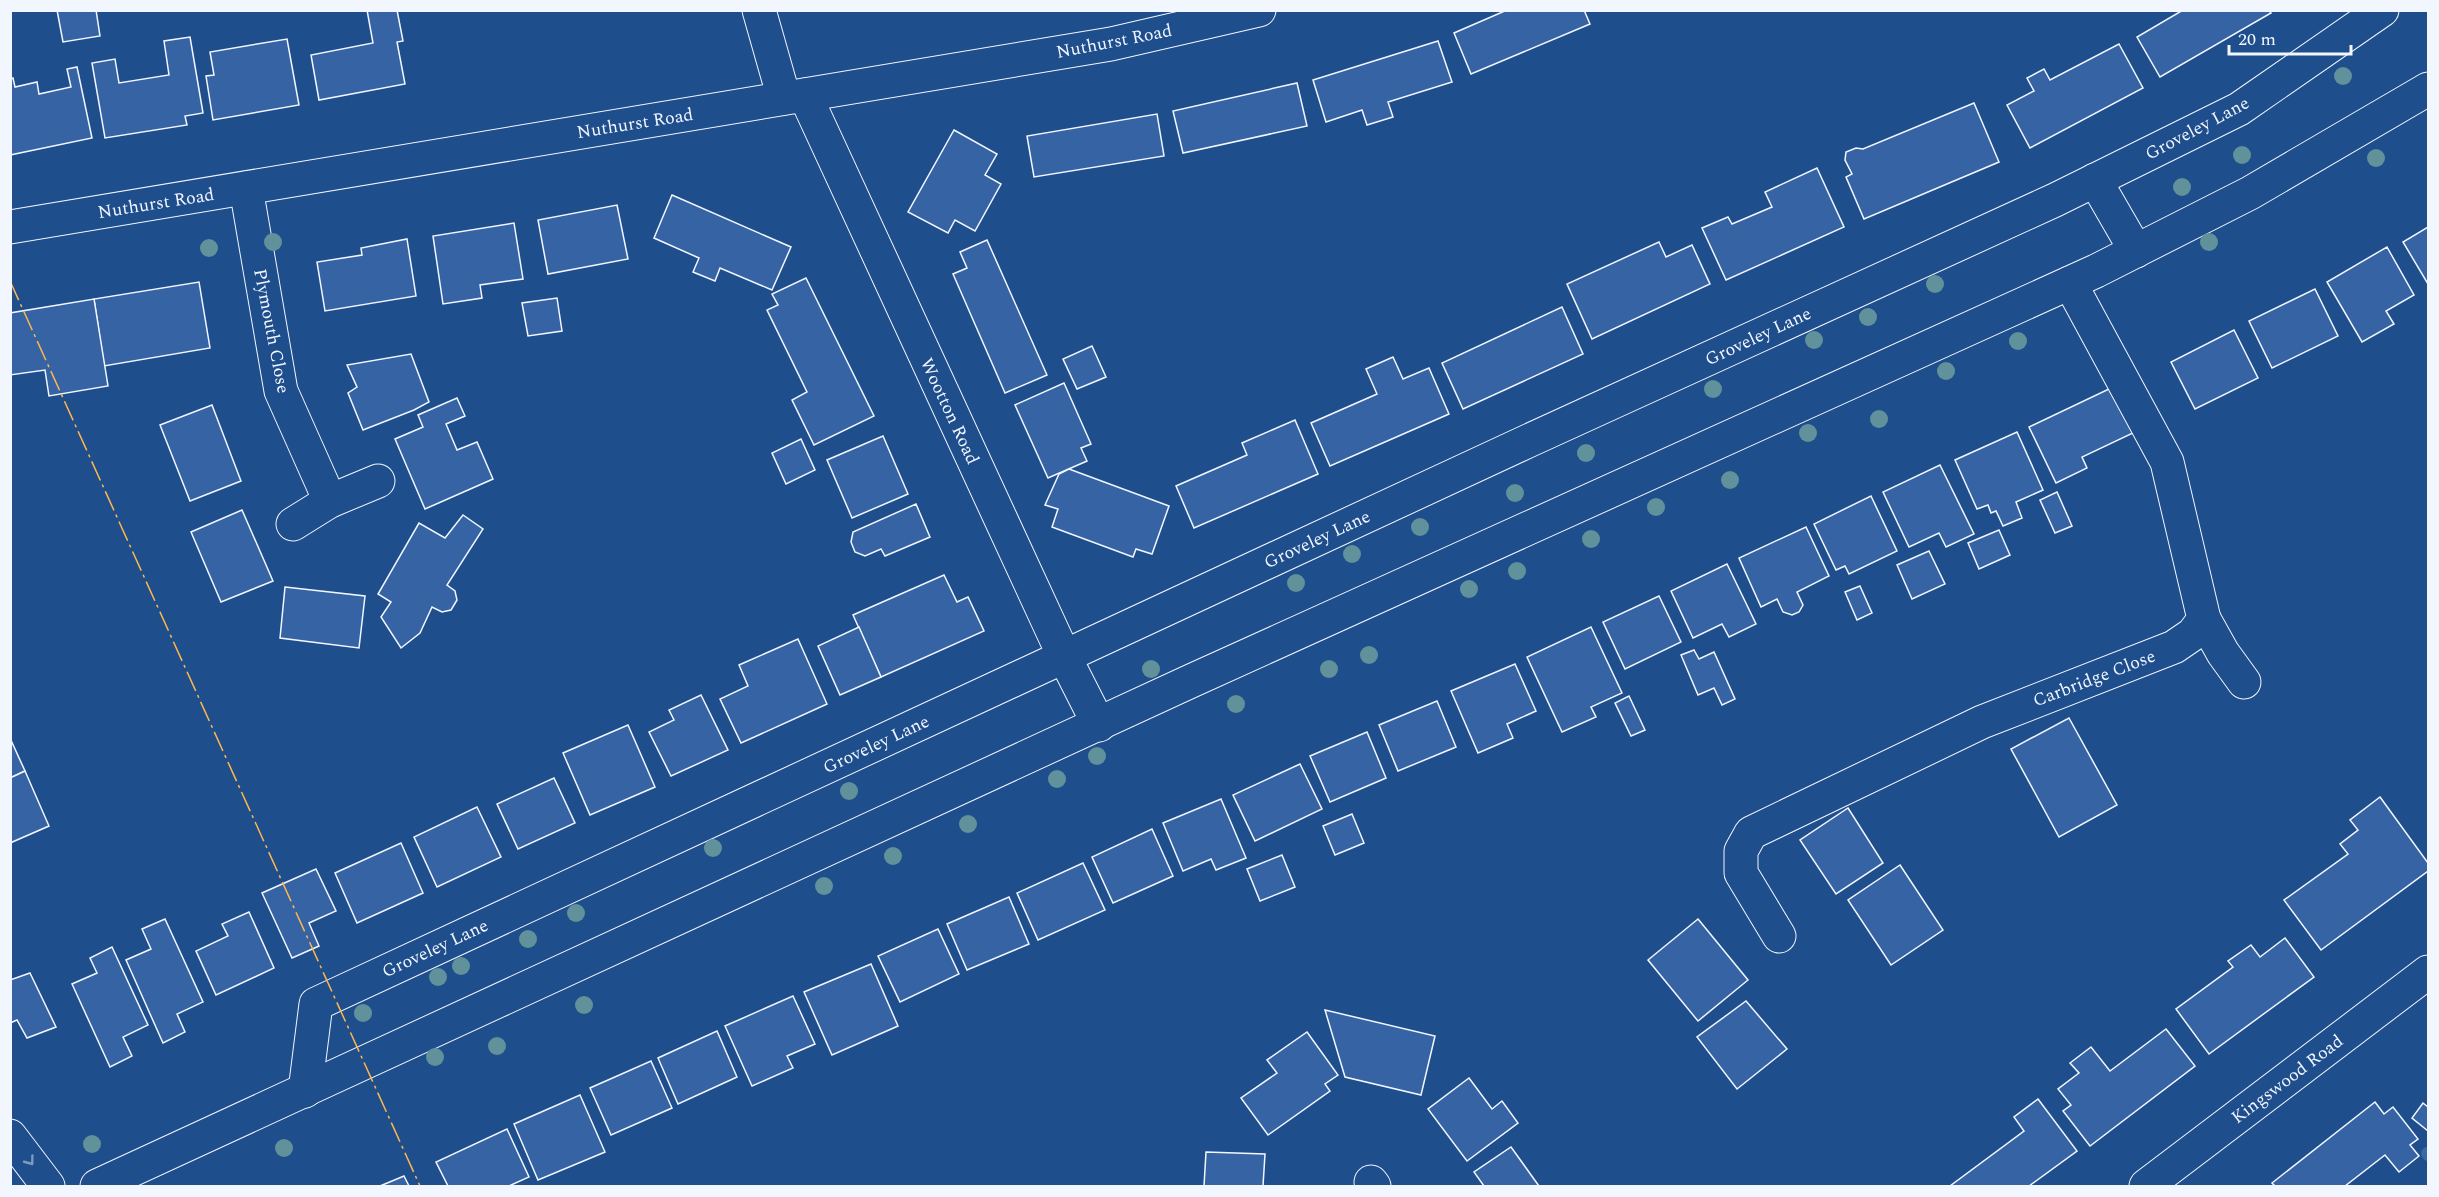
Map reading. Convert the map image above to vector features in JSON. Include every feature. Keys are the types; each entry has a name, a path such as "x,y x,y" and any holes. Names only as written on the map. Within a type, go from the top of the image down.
{"street":[{"name":"Wootton Road","path":"759,10 794,97 1099,725"},
{"name":"Nuthurst Road","path":"10,227 1111,44 1258,10"},
{"name":"Groveley Lane","path":"305,1091 316,1004 2095,180 2239,109 2382,10"},
{"path":"97,1186 2136,251 2250,193 2428,88"},
{"path":"2095,180 2136,251"},
{"name":"Plymouth Close","path":"246,188 281,391 330,501"},
{"path":"2070,282 2167,462 2205,619 2223,653 2244,682"},
{"path":"293,524 330,501 378,481"},
{"name":"Carbridge Close","path":"1779,936 1741,873 1741,851 1751,833 1982,722 2174,648 2193,634 2205,619"},
{"name":"Kingswood Road","path":"2145,1186 2428,972"},
{"path":"10,1136 48,1186"}],"building":[{"path":"57,10 96,10 100,36 63,42"},
{"path":"367,10 397,10 403,41 397,42 405,84 319,100 311,55 373,43"},
{"path":"1507,10 1584,10 1590,24 1471,74 1454,33"},
{"path":"2183,10 2269,10 2271,13 2160,77 2137,37"},
{"path":"190,37 203,113 185,116 187,125 105,138 92,63 115,59 119,83 169,75 164,41"},
{"path":"287,39 299,105 213,120 206,76 214,75 210,52"},
{"path":"1438,41 1452,82 1388,102 1393,117 1367,125 1362,110 1326,122 1313,80"},
{"path":"2119,44 2143,88 2030,148 2007,105 2034,91 2027,78 2044,69 2050,80"},
{"path":"77,67 92,138 10,155 10,79 13,78 15,87 37,82 39,94 71,87 67,69"},
{"path":"1297,83 1307,126 1183,153 1173,111"},
{"path":"1974,103 1999,162 1864,219 1846,177 1852,174 1845,160 1846,152 1856,148 1863,149"},
{"path":"1157,114 1164,156 1034,177 1027,136"},
{"path":"954,130 997,154 985,175 1001,184 975,231 955,220 948,233 908,212"},
{"path":"1817,168 1844,227 1726,280 1702,228 1728,217 1732,224 1772,207 1765,192"},
{"path":"672,195 791,247 772,290 720,268 715,281 693,272 699,258 654,238"},
{"path":"617,205 628,259 548,274 538,220"},
{"path":"514,223 523,279 480,285 482,298 443,304 433,236"},
{"path":"2428,227 2428,284 2403,242"},
{"path":"407,239 416,296 325,311 317,262 362,255 361,248"},
{"path":"987,240 1047,375 1005,393 953,274 967,268 960,252"},
{"path":"1659,242 1666,257 1692,245 1710,284 1592,339 1567,284"},
{"path":"2387,247 2414,295 2386,311 2394,324 2362,342 2327,282"},
{"path":"806,278 874,416 814,445 792,400 807,392 767,310 778,305 772,294"},
{"path":"199,282 210,348 104,366 94,299"},
{"path":"2315,289 2338,336 2272,368 2249,321"},
{"path":"557,298 562,331 528,336 522,303"},
{"path":"94,299 108,386 49,396 45,370 10,375 10,313"},
{"path":"1562,307 1583,354 1463,409 1442,363"},
{"path":"2234,330 2258,378 2195,409 2171,362"},
{"path":"1092,346 1106,377 1077,389 1063,359"},
{"path":"411,354 429,402 363,430 348,393 357,387 347,365"},
{"path":"1393,357 1403,379 1429,368 1449,414 1330,466 1311,423 1377,394 1366,369"},
{"path":"1064,383 1091,444 1081,448 1087,461 1048,478 1015,405"},
{"path":"2111,388 2133,433 2082,457 2087,468 2056,483 2029,427"},
{"path":"457,398 465,416 446,424 457,450 477,442 493,479 425,509 395,439 423,427 418,415"},
{"path":"212,405 241,481 190,501 160,425"},
{"path":"1295,420 1318,474 1194,528 1176,486 1247,455 1242,443"},
{"path":"2017,432 2043,490 2016,502 2022,518 2003,526 1996,511 1991,513 1988,505 1977,509 1955,460"},
{"path":"883,436 908,494 852,518 827,460"},
{"path":"801,439 815,470 786,484 772,453"},
{"path":"1940,465 1974,534 1946,547 1939,533 1909,547 1883,492"},
{"path":"1069,469 1169,506 1152,554 1136,549 1133,557 1052,527 1058,509 1045,505 1059,474"},
{"path":"2057,492 2072,526 2055,533 2040,500"},
{"path":"1871,496 1897,551 1849,574 1845,566 1836,570 1814,524"},
{"path":"916,504 930,537 885,556 881,549 865,556 855,552 851,542 853,532"},
{"path":"242,510 273,581 221,602 191,532"},
{"path":"463,515 483,529 447,585 455,591 457,600 451,610 442,612 432,607 420,633 401,648 381,617 391,602 378,594 419,523 445,538"},
{"path":"1806,527 1829,576 1797,592 1803,605 1799,612 1792,615 1783,612 1777,599 1761,607 1739,558"},
{"path":"1999,530 2010,555 1979,569 1968,543"},
{"path":"1929,551 1945,584 1912,599 1897,565"},
{"path":"1727,564 1756,624 1729,637 1722,624 1693,638 1671,591"},
{"path":"944,575 957,602 968,597 984,631 881,677 853,615"},
{"path":"1860,586 1872,613 1857,620 1845,592"},
{"path":"285,587 365,596 359,648 280,638"},
{"path":"1659,596 1681,642 1625,669 1603,622"},
{"path":"859,627 881,677 840,695 818,646"},
{"path":"1591,627 1622,693 1591,707 1596,717 1562,732 1527,657"},
{"path":"798,639 827,704 741,743 720,699 748,686 739,665"},
{"path":"1694,650 1699,659 1714,652 1735,699 1722,705 1714,688 1698,695 1681,655"},
{"path":"1515,664 1536,711 1507,724 1513,738 1478,753 1451,691"},
{"path":"701,695 728,750 671,776 649,732 674,720 669,710"},
{"path":"1629,696 1645,730 1631,736 1615,703"},
{"path":"1437,701 1456,747 1398,771 1379,725"},
{"path":"2069,718 2117,805 2059,837 2011,749"},
{"path":"628,725 655,787 590,815 563,753"},
{"path":"1367,732 1386,778 1330,802 1310,756"},
{"path":"10,738 25,771 10,778"},
{"path":"1300,764 1322,809 1255,841 1233,795"},
{"path":"25,771 49,826 10,843 10,778"},
{"path":"554,778 575,823 518,849 497,804"},
{"path":"2380,797 2428,863 2428,871 2321,950 2284,900 2348,854 2340,844 2358,830 2350,820"},
{"path":"1221,799 1246,858 1216,870 1211,859 1183,871 1163,823"},
{"path":"477,807 501,857 437,887 414,837"},
{"path":"1848,808 1883,863 1836,894 1800,840"},
{"path":"1352,814 1364,843 1335,855 1323,826"},
{"path":"1152,829 1173,876 1113,903 1092,857"},
{"path":"401,843 423,893 357,923 335,873"},
{"path":"1282,855 1295,887 1260,901 1247,869"},
{"path":"1083,863 1105,910 1038,940 1017,893"},
{"path":"1900,865 1943,930 1891,965 1848,900"},
{"path":"316,869 336,911 309,923 319,946 292,958 262,893"},
{"path":"1009,897 1029,944 967,970 947,924"},
{"path":"249,912 274,968 216,995 196,951 228,936 222,924"},
{"path":"165,919 203,1002 177,1014 185,1032 163,1043 126,960 151,949 142,929"},
{"path":"1698,919 1748,980 1698,1021 1648,960"},
{"path":"938,929 959,974 900,1002 878,956"},
{"path":"2285,938 2314,977 2209,1054 2176,1009 2233,967 2228,961 2251,945 2260,957"},
{"path":"112,947 148,1025 123,1037 132,1056 110,1067 72,984 97,973 90,958"},
{"path":"871,964 898,1026 832,1055 804,992"},
{"path":"30,973 56,1027 27,1038 17,1020 10,1023 10,980"},
{"path":"793,996 815,1044 787,1056 793,1068 752,1086 725,1026"},
{"path":"1746,1001 1787,1049 1737,1089 1697,1037"},
{"path":"1325,1010 1435,1036 1421,1095 1345,1077"},
{"path":"2166,1029 2195,1066 2090,1146 2063,1111 2071,1105 2058,1089 2079,1073 2070,1063 2091,1047 2110,1071"},
{"path":"717,1031 737,1077 678,1104 658,1058"},
{"path":"1307,1032 1338,1075 1325,1084 1330,1091 1268,1135 1241,1098 1277,1073 1267,1060"},
{"path":"651,1061 672,1108 611,1135 590,1088"},
{"path":"1469,1078 1492,1109 1502,1101 1518,1123 1467,1161 1428,1109"},
{"path":"580,1095 605,1152 538,1180 514,1124"},
{"path":"2038,1099 2077,1151 2029,1186 1950,1186 2024,1131 2014,1117"},
{"path":"2375,1102 2384,1114 2393,1107 2418,1139 2410,1145 2419,1156 2399,1172 2385,1155 2345,1186 2275,1186 2272,1183"},
{"path":"2423,1103 2428,1107 2428,1131 2412,1118"},
{"path":"507,1129 529,1177 509,1186 448,1186 436,1162"},
{"path":"1511,1147 1539,1186 1484,1186 1474,1172"},
{"path":"1206,1152 1265,1154 1263,1186 1204,1186"},
{"path":"404,1176 409,1186 380,1186"}],"power":[{"path":"10,281 420,1186"}]}
